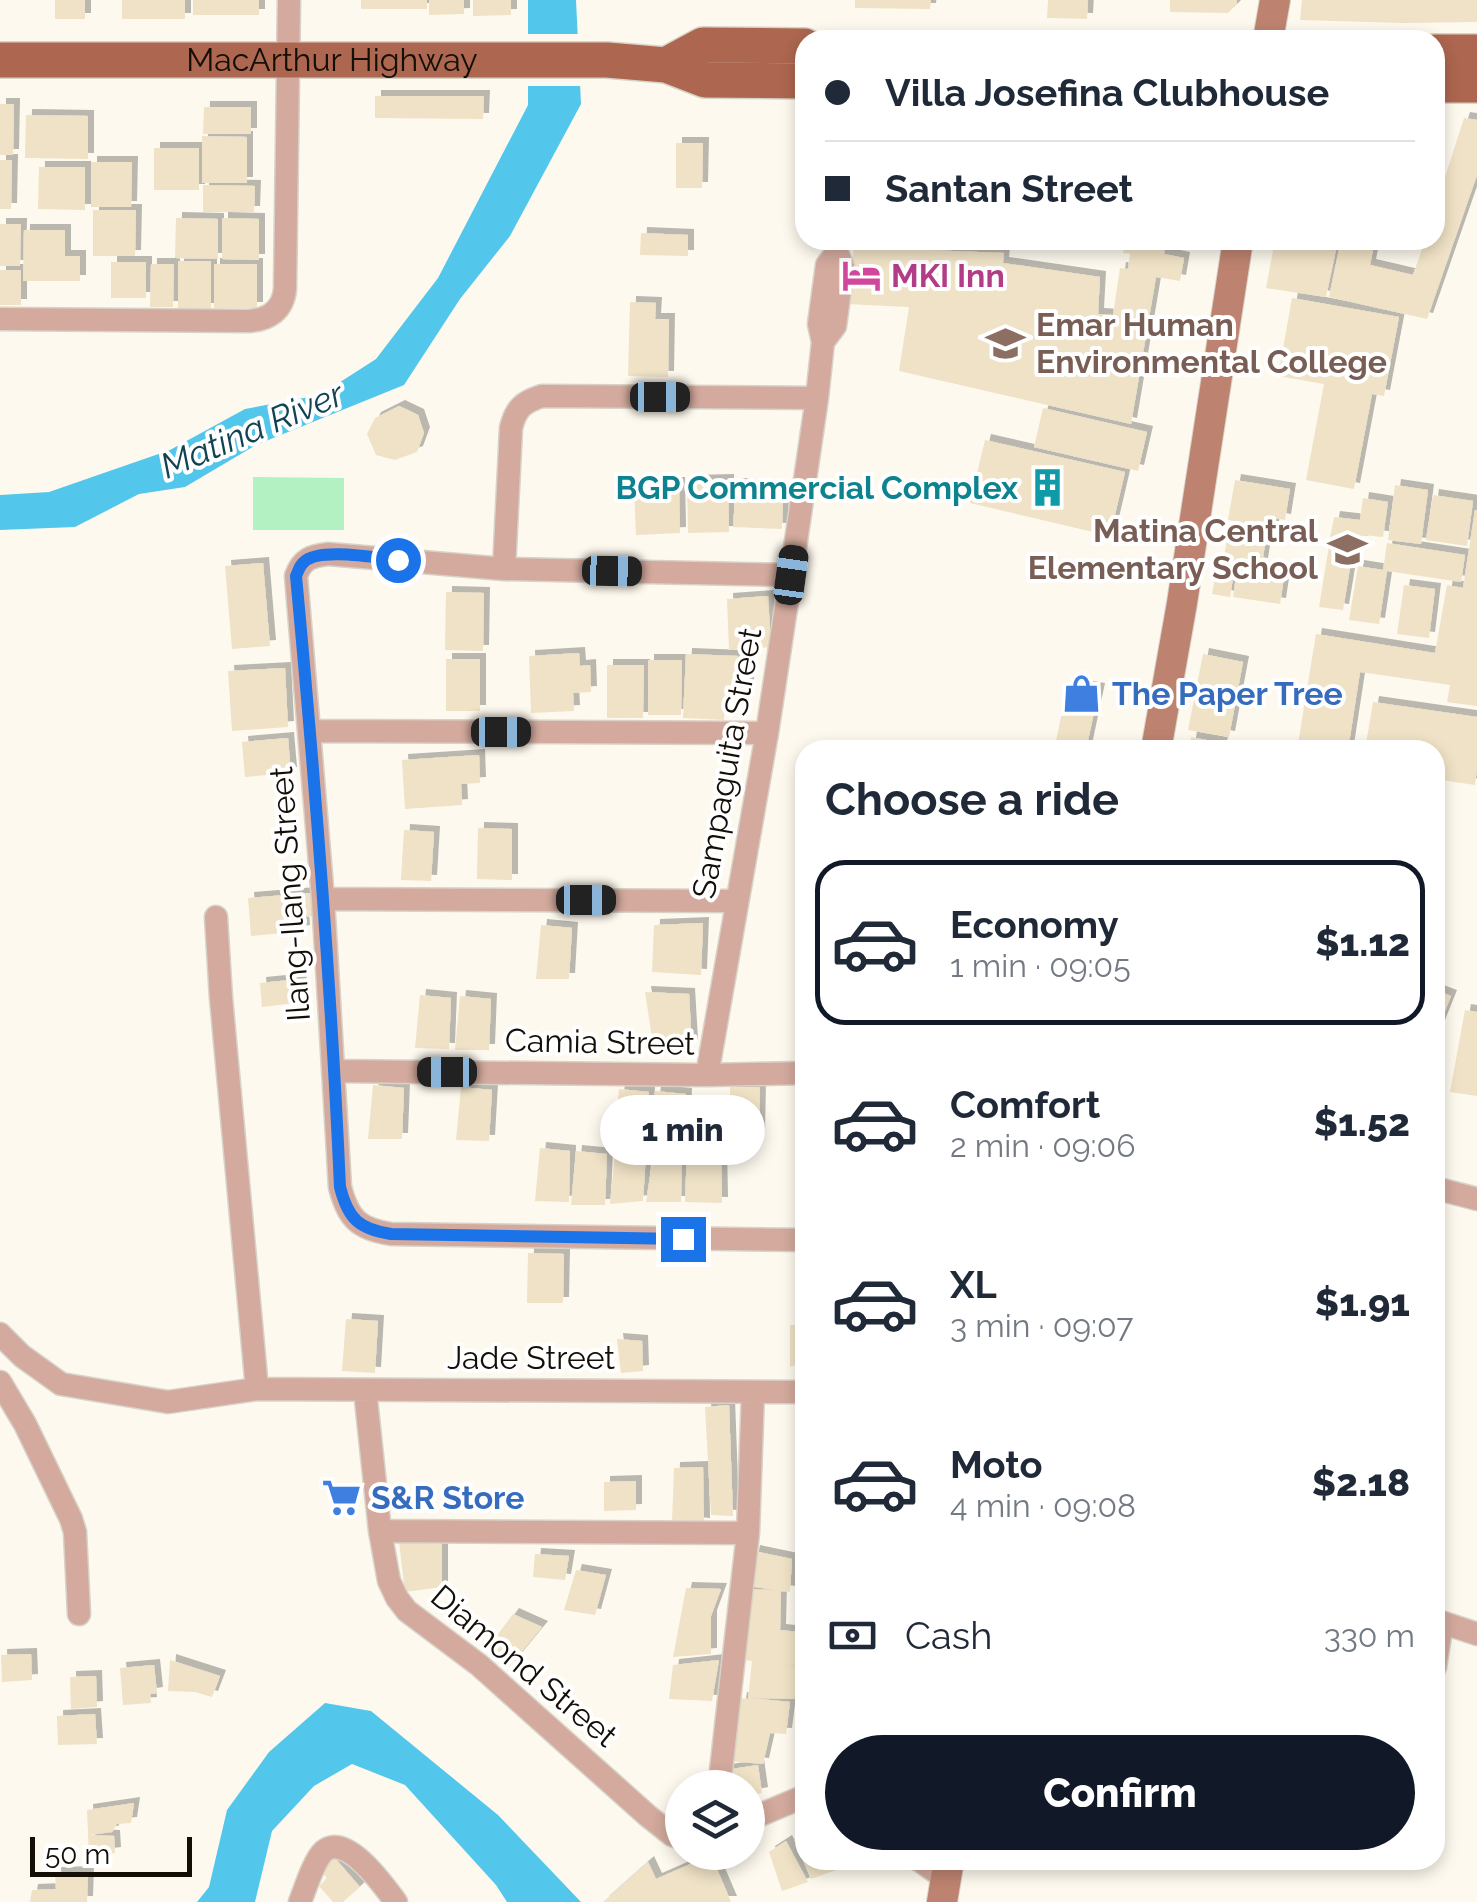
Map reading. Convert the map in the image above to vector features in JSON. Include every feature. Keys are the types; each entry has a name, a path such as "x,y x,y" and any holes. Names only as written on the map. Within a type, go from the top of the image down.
{"main road":[{"path":"1270,30 1274,0"},
{"name":"MacArthur Highway","path":"666,65 702,46 795,46"},
{"path":"1445,52 1477,52"},
{"name":"MacArthur Highway","path":"0,60 607,60 666,65 705,80 795,80"},
{"path":"1445,85 1477,85"},
{"path":"1158,740 1236,250"}],"street":[{"path":"0,320 248,321 270,316 278,309 284,301 285,289 290,0"},
{"name":"Sampaguita Street","path":"707,1075 767,733 823,342 836,326 843,267 839,250"},
{"path":"791,575 504,569 511,428 519,406 542,396 817,398"},
{"name":"Ilang-Ilang Street","path":"504,569 328,554 306,559 296,576 324,899 344,1204 358,1223 370,1230 414,1235 795,1240"},
{"path":"311,731 767,733"},
{"path":"324,899 736,901"},
{"path":"216,918 257,1389"},
{"name":"Camia Street","path":"335,1072 795,1073"},
{"path":"1445,1191 1477,1199"},
{"name":"Jade Street","path":"0,1334 22,1356 62,1384 168,1402 257,1389 795,1392"},
{"path":"0,1382 46,1464 71,1519 80,1614"},
{"name":"Diamond Street","path":"365,1390 380,1531 389,1581 397,1598 665,1829"},
{"path":"720,1770 748,1533 752,1392"},
{"path":"380,1531 748,1533"},
{"path":"1445,1624 1477,1634"},
{"path":"765,1813 795,1800"},
{"path":"300,1902 318,1858 338,1847 363,1863 396,1902"}],"green space":[{"path":"253,477 344,478 344,530 253,530"}],"water":[{"name":"Matina River","path":"528,0 576,0 581,104 510,236 460,299 404,385 256,445 185,487 139,494 75,527 0,530 0,495 49,492 170,450 245,409 320,395 376,359 438,278 528,105"},
{"path":"325,1703 371,1711 498,1815 581,1902 507,1902 405,1785 352,1764 314,1786 272,1831 255,1902 197,1902 209,1887 227,1810 269,1752"}],"pier":[{"path":"523,34 583,34 585,86 523,86"}],"building":[{"path":"55,0 85,0 85,19 55,19"},
{"path":"122,0 185,0 185,19 122,19"},
{"path":"193,0 259,0 259,15 193,15"},
{"path":"361,0 427,0 427,9 361,9"},
{"path":"429,0 464,0 464,14 429,15"},
{"path":"473,0 511,0 511,15 473,16"},
{"path":"855,0 931,0 930,9 855,8"},
{"path":"1048,0 1088,0 1087,19 1047,18"},
{"path":"1170,0 1237,0 1237,4 1228,13 1170,12"},
{"path":"1302,0 1477,0 1477,22 1300,20"},
{"path":"375,96 484,96 483,119 375,118"},
{"path":"0,104 14,104 13,155 0,155"},
{"path":"204,107 251,107 251,134 203,134"},
{"path":"26,115 88,116 88,159 25,158"},
{"path":"1464,118 1477,120 1477,175 1427,319 1329,297 1339,250 1373,250 1370,265 1413,275 1422,250 1445,250 1445,177"},
{"path":"202,136 247,137 247,183 202,183"},
{"path":"676,143 703,143 702,188 676,188"},
{"path":"154,148 199,148 199,190 154,190"},
{"path":"0,160 12,160 11,209 0,209"},
{"path":"91,162 132,162 131,207 91,207"},
{"path":"39,167 85,167 85,210 38,209"},
{"path":"203,185 255,186 254,212 203,212"},
{"path":"93,210 136,210 135,256 93,256"},
{"path":"176,218 218,219 218,259 175,258"},
{"path":"222,218 259,219 259,260 222,259"},
{"path":"0,224 21,224 20,266 0,266"},
{"path":"24,230 65,230 65,256 80,256 80,281 23,281"},
{"path":"641,233 688,235 688,256 640,255"},
{"path":"854,250 1004,253 1003,263 1100,277 1098,314 1113,315 1120,268 1128,269 1130,254 1123,250 1165,250 1164,254 1184,258 1180,281 1156,277 1131,424 899,371 909,307 846,304"},
{"path":"1273,250 1336,250 1326,297 1266,288"},
{"path":"178,261 211,261 211,309 178,309"},
{"path":"111,262 146,262 146,298 111,298"},
{"path":"151,264 174,264 173,307 150,307"},
{"path":"214,264 257,264 257,308 214,308"},
{"path":"0,270 21,270 21,305 0,305"},
{"path":"1292,298 1399,317 1384,396 1372,394 1354,489 1306,480 1324,384 1278,376"},
{"path":"630,302 656,303 655,319 669,319 668,377 628,376"},
{"path":"399,406 418,415 424,433 417,452 395,460 376,455 367,434 375,418"},
{"path":"1043,408 1147,432 1138,471 1034,447"},
{"name":"BGP Commercial Complex","path":"985,440 1125,472 1110,536 970,503"},
{"path":"728,480 729,532 688,533 687,481"},
{"path":"1235,480 1290,489 1285,520 1274,518 1273,528 1228,520"},
{"path":"679,483 680,533 636,535 634,485"},
{"path":"736,484 770,486 769,499 783,500 782,529 733,527"},
{"path":"1395,485 1428,490 1421,544 1388,540"},
{"path":"1433,495 1473,501 1467,546 1426,540"},
{"path":"1363,498 1388,502 1383,537 1363,535 1362,542 1330,538 1334,517 1360,520"},
{"path":"1477,510 1477,706 1447,702 1450,685 1360,672 1350,740 1299,740 1316,634 1435,653 1447,585 1463,588"},
{"path":"1229,527 1267,532 1262,564 1224,558"},
{"path":"1387,543 1465,555 1461,582 1387,571 1379,624 1349,620 1358,566 1383,570"},
{"path":"1329,546 1353,550 1343,610 1319,607"},
{"path":"1218,562 1235,565 1230,597 1212,594"},
{"path":"263,563 270,646 232,649 225,566"},
{"path":"1238,563 1285,571 1280,604 1233,597"},
{"path":"1404,585 1435,589 1429,638 1397,634"},
{"path":"446,592 484,593 483,651 445,650"},
{"path":"768,596 771,647 729,650 727,599"},
{"path":"579,653 580,666 590,665 591,692 573,693 574,711 531,713 529,656"},
{"path":"686,654 738,656 737,668 749,669 747,703 725,702 724,720 683,718"},
{"path":"1203,654 1243,662 1229,737 1188,730"},
{"path":"446,659 480,659 480,711 446,711"},
{"path":"648,660 682,660 681,715 648,715"},
{"path":"607,665 644,665 643,718 607,718"},
{"path":"285,668 288,727 232,731 228,671"},
{"path":"1068,684 1099,689 1088,740 1056,740"},
{"path":"1373,702 1477,717 1475,785 1445,780 1445,740 1367,740"},
{"path":"288,738 291,773 245,777 242,742"},
{"path":"479,755 480,783 461,784 462,805 405,809 402,760"},
{"path":"478,828 512,829 512,880 477,879"},
{"path":"404,830 434,832 431,881 401,880"},
{"path":"310,893 312,916 303,917 304,931 251,936 248,898"},
{"path":"703,923 701,975 652,972 654,925"},
{"path":"541,925 572,928 569,979 536,979"},
{"path":"300,979 303,1002 262,1007 260,983"},
{"path":"645,992 689,994 692,1045 653,1044"},
{"path":"420,995 451,998 449,1049 415,1048"},
{"path":"460,996 491,999 489,1050 455,1050"},
{"path":"1465,1010 1477,1012 1477,1096 1450,1092"},
{"path":"373,1085 404,1088 402,1139 368,1139"},
{"path":"461,1087 492,1090 489,1141 456,1140"},
{"path":"730,1087 760,1087 759,1139 730,1136"},
{"path":"619,1089 649,1092 647,1143 614,1143"},
{"path":"655,1091 686,1094 684,1145 650,1145"},
{"path":"540,1148 570,1151 569,1202 535,1201"},
{"path":"687,1149 721,1152 722,1203 685,1202"},
{"path":"576,1151 607,1154 605,1205 571,1205"},
{"path":"654,1151 682,1152 681,1202 646,1202"},
{"path":"615,1152 646,1154 643,1201 610,1204"},
{"path":"528,1253 564,1254 563,1303 527,1303"},
{"path":"346,1319 378,1321 375,1373 342,1371"},
{"path":"790,1325 795,1325 795,1365 790,1367"},
{"path":"617,1339 642,1341 643,1371 621,1373"},
{"path":"729,1405 733,1516 711,1515 705,1407"},
{"path":"703,1467 704,1524 672,1521 674,1468"},
{"path":"636,1481 636,1510 604,1511 604,1482"},
{"path":"442,1541 442,1587 405,1592 399,1542"},
{"path":"754,1551 792,1559 790,1592 781,1591 780,1630 795,1632 795,1665 783,1665 795,1666 795,1699 751,1698 790,1702 786,1734 770,1733 763,1764 731,1761 741,1698 748,1699 752,1661 735,1659 745,1589 775,1590 748,1586"},
{"path":"535,1554 569,1556 565,1580 533,1577"},
{"path":"576,1570 606,1575 595,1615 564,1610"},
{"path":"686,1588 721,1589 711,1616 711,1654 673,1657"},
{"path":"513,1614 542,1627 509,1667 487,1649"},
{"path":"31,1654 32,1680 2,1682 1,1655"},
{"path":"170,1660 220,1676 212,1697 168,1691"},
{"path":"719,1660 712,1701 669,1699 673,1665"},
{"path":"154,1665 157,1693 150,1694 151,1703 123,1705 120,1668"},
{"path":"96,1676 97,1707 71,1709 70,1677"},
{"path":"95,1714 97,1744 58,1745 57,1716"},
{"path":"758,1765 759,1770 725,1770"},
{"path":"134,1803 131,1823 117,1824 112,1832 89,1835 114,1836 115,1853 89,1856 87,1810"},
{"path":"786,1841 795,1858 795,1870 802,1870 808,1882 782,1891 769,1852"},
{"path":"334,1857 360,1887 343,1902 333,1902 319,1886 327,1878 320,1870"},
{"path":"648,1862 656,1879 677,1870 717,1870 731,1902 603,1902"},
{"path":"807,1870 836,1870 811,1879"},
{"path":"88,1872 87,1902 30,1902 32,1890 56,1889 55,1873"}],"place":[{"name":"MKI Inn","path":"861,276"},
{"name":"Emar Human Environmental College","path":"1006,343"},
{"name":"BGP Commercial Complex","path":"1048,488"},
{"name":"Matina Central Elementary School","path":"1348,549"},
{"name":"The Paper Tree","path":"1082,694"},
{"name":"S&R Store","path":"341,1498"}],"route":[{"path":"398,560 316,555 300,565 296,576 311,731 344,1204 358,1223 391,1234 683,1239"}]}
